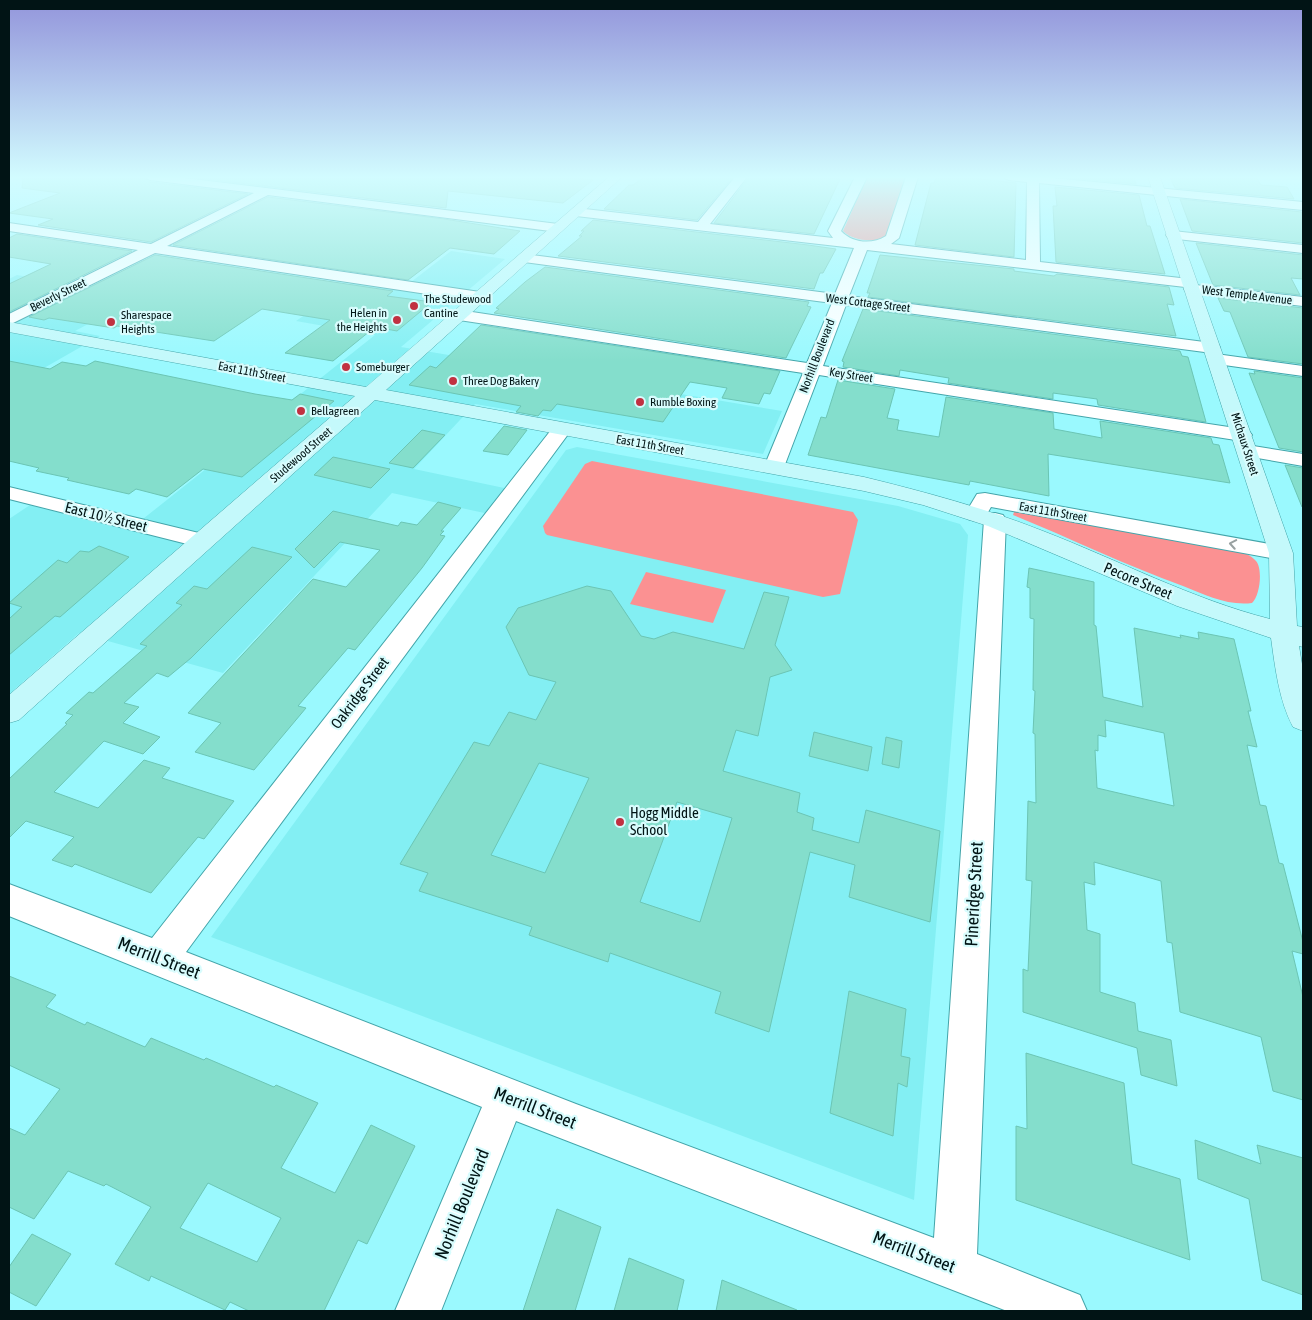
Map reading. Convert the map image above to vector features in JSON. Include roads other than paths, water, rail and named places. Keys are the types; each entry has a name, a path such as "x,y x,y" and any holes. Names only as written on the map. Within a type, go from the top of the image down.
{"street":[{"path":"88,239 480,297"},
{"name":"Beverly Street","path":"9,320 171,239"},
{"name":"Studewood Street","path":"9,712 546,239"},
{"name":"West Temple Avenue","path":"808,239 1033,265 1303,302"},
{"path":"844,239 862,245 880,244 891,239"},
{"path":"1033,239 1033,265"},
{"name":"Michaux Street","path":"1174,239 1281,553 1294,635 1289,669 1303,718"},
{"path":"1206,239 1303,249"},
{"name":"Norhill Boulevard","path":"774,467 862,245"},
{"name":"West Cottage Street","path":"524,258 840,299 1214,353 1303,371"},
{"name":"Key Street","path":"459,315 812,369 1245,443 1303,460"},
{"name":"East 11th Street","path":"9,327 864,484 985,517 985,499 1281,553"},
{"name":"Oakridge Street","path":"158,958 562,428"},
{"name":"East 10½ Street","path":"9,493 203,541"},
{"name":"Pecore Street","path":"985,517 1177,597 1294,635"},
{"name":"Pineridge Street","path":"954,1267 985,517"},
{"name":"Merrill Street","path":"9,900 506,1097 954,1267 1064,1311"},
{"name":"Norhill Boulevard","path":"418,1311 506,1097"}],"place":[{"name":"The Studewood Cantine","path":"414,306"},
{"name":"Helen in the Heights","path":"397,320"},
{"name":"Sharespace Heights","path":"111,322"},
{"name":"Someburger","path":"346,367"},
{"name":"Three Dog Bakery","path":"453,381"},
{"name":"Rumble Boxing","path":"640,402"},
{"name":"Bellagreen","path":"301,411"},
{"name":"Hogg Middle School","path":"620,822"}]}
